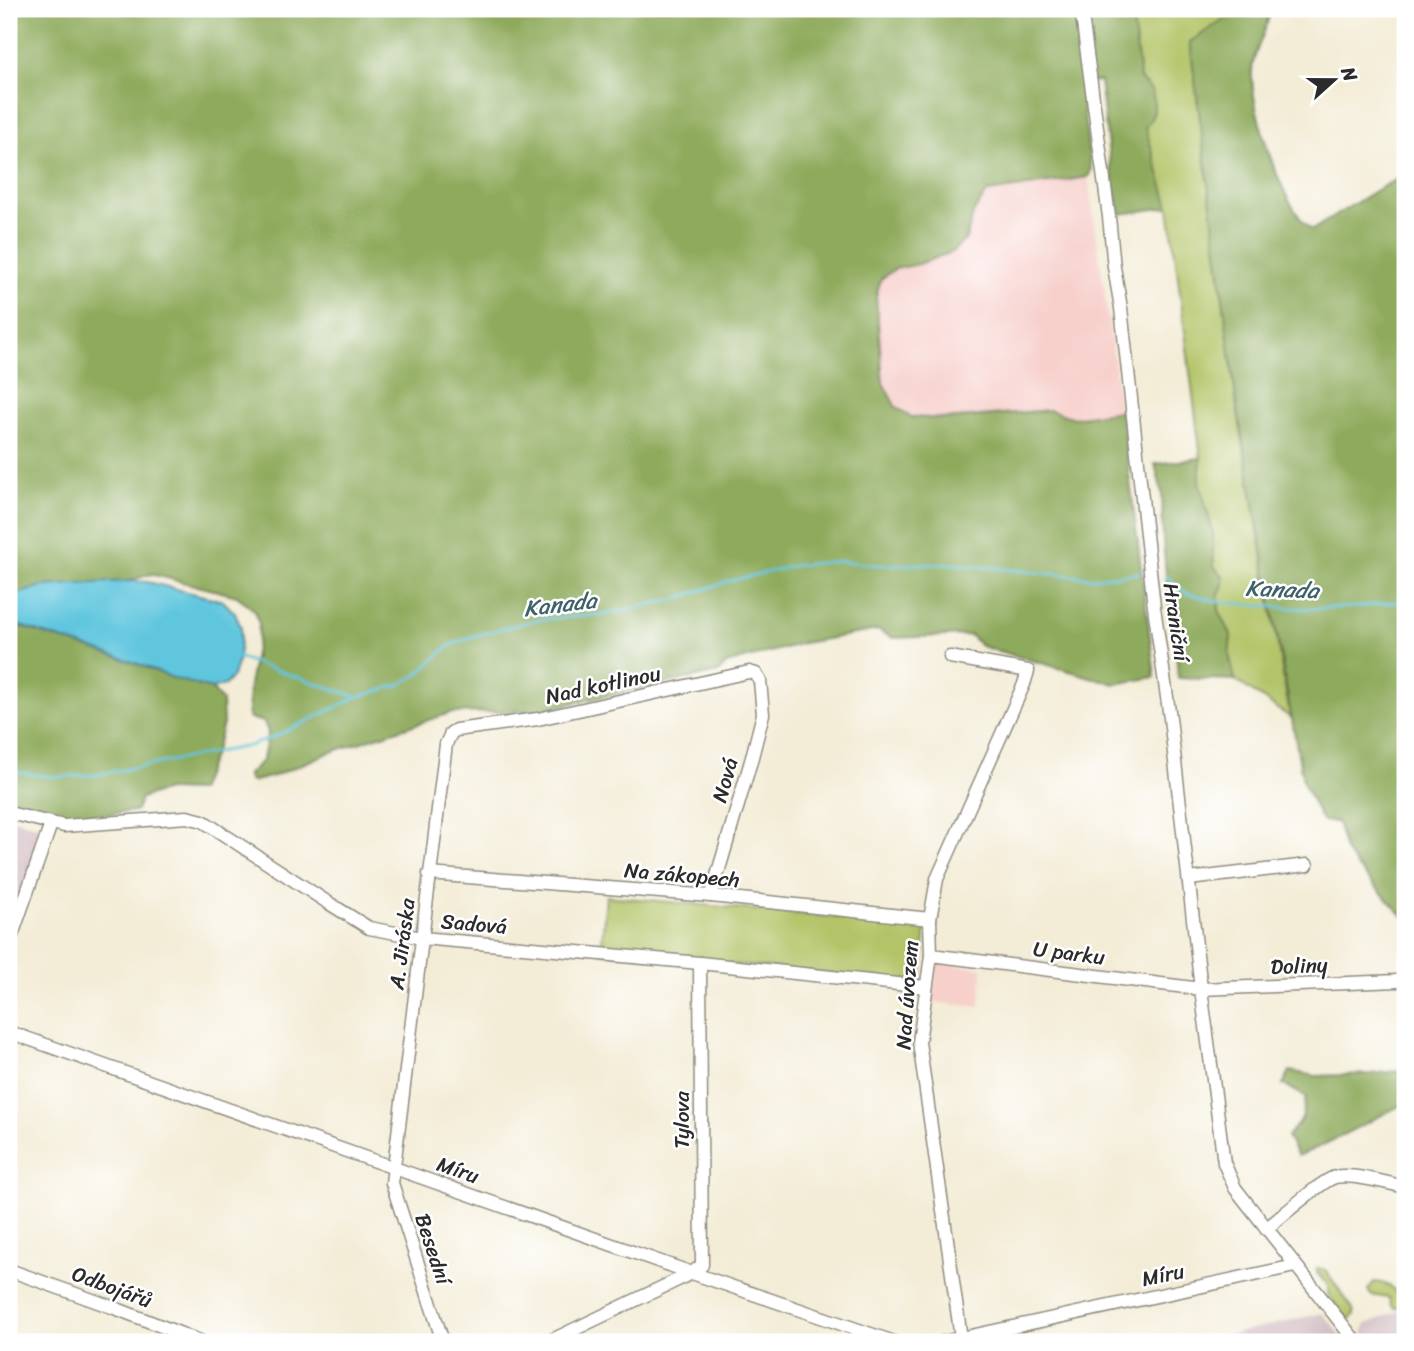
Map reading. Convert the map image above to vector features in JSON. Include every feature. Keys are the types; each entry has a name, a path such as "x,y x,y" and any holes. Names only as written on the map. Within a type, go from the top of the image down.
{"street":[{"name":"Hraniční","path":"1081,9 1121,308 1154,607 1224,1163 1235,1188 1295,1266"},
{"name":"Nad úvozem","path":"950,657 1028,671 937,879 930,919 931,955 919,1042 961,1338"},
{"name":"Nad kotlinou","path":"456,730 538,719 749,672 756,674"},
{"name":"Nová","path":"711,896 763,714 760,681 756,674"},
{"name":"A. Jiráska","path":"394,1167 446,744 451,733 456,730"},
{"name":"Sadová","path":"9,813 64,826 187,817 202,821 369,928 422,939 926,986"},
{"path":"9,944 51,824"},
{"path":"1189,879 1307,865"},
{"name":"Na zákopech","path":"429,874 711,896 930,919"},
{"name":"U parku","path":"931,955 1201,989"},
{"name":"Tylova","path":"692,1273 702,1265 700,963"},
{"name":"Doliny","path":"1201,989 1398,981"},
{"name":"Míru","path":"9,1032 894,1342"},
{"name":"Besední","path":"394,1167 392,1183 443,1342"},
{"path":"1266,1229 1335,1177 1354,1177 1405,1186"},
{"path":"1295,1266 1356,1342"},
{"name":"Míru","path":"943,1342 1295,1266"},
{"name":"Odbojářů","path":"9,1270 202,1342"},
{"path":"548,1342 692,1273"}],"shaded area":[{"path":"1088,177 1121,411 877,444 845,210"},
{"path":"9,818 38,826 43,836 11,927 9,926"},
{"path":"937,963 982,968 980,1007 932,1002"},
{"path":"1405,1308 1405,1339 1368,1342 1363,1335 1365,1325"},
{"path":"1322,1313 1347,1342 1199,1342"}],"green space":[{"path":"9,9 1136,9 1132,12 1140,79 1151,90 1154,100 1151,119 1145,127 1169,207 1121,214 1111,171 1100,81 1080,84 1091,170 1088,177 988,192 974,211 966,239 952,252 895,269 881,279 876,296 883,383 895,406 911,417 946,419 1050,410 1074,418 1121,411 1155,677 1115,684 981,646 970,635 893,638 878,630 803,643 726,664 719,672 536,711 450,713 328,753 274,776 250,782 247,775 263,760 268,732 264,722 248,718 249,685 259,624 255,611 237,596 151,574 129,581 43,586 17,594 9,603"},
{"path":"1239,9 1190,42 1237,407 1290,717 1235,680 1229,655 1231,635 1219,611 1218,596 1223,585 1214,567 1213,533 1199,482 1201,458 1169,207 1145,127 1154,110 1140,79 1132,11"},
{"path":"1239,9 1270,9 1253,63 1256,108 1279,180 1301,219 1312,230 1405,175 1405,918 1345,851 1337,822 1322,821 1303,782 1237,407 1190,42"},
{"path":"1201,458 1199,482 1213,533 1214,567 1223,576 1223,585 1218,596 1219,611 1231,635 1229,655 1235,680 1178,678 1163,540 1162,493 1155,464"},
{"path":"9,621 212,689 222,701 223,724 199,791 167,790 141,798 136,811 67,819 9,806"},
{"path":"606,896 926,926 921,982 601,952"},
{"path":"1405,1070 1405,1105 1298,1156 1287,1137 1302,1119 1306,1097 1283,1084 1290,1071 1316,1076"},
{"path":"1317,1268 1325,1270 1353,1309 1354,1315 1350,1319 1346,1318 1328,1295 1328,1285 1317,1273"},
{"path":"1374,1282 1394,1289 1401,1300 1399,1306 1395,1308 1391,1305 1389,1298 1371,1295 1368,1290"}],"water":[{"path":"148,582 223,601 235,613 241,628 239,657 233,676 225,685 212,689 173,678 9,621 9,603 17,594 43,586"}],"waterway":[{"name":"Kanada","path":"237,657 357,697 399,685 417,675 449,646 474,636 535,620 607,614 678,598 726,582 797,565 840,561 876,565 951,564 1094,578 1139,573"},
{"name":"Kanada","path":"1165,575 1186,593 1219,602 1302,609 1357,607 1405,601"},
{"path":"9,771 53,777 96,775 249,746 274,737 355,698"}]}
